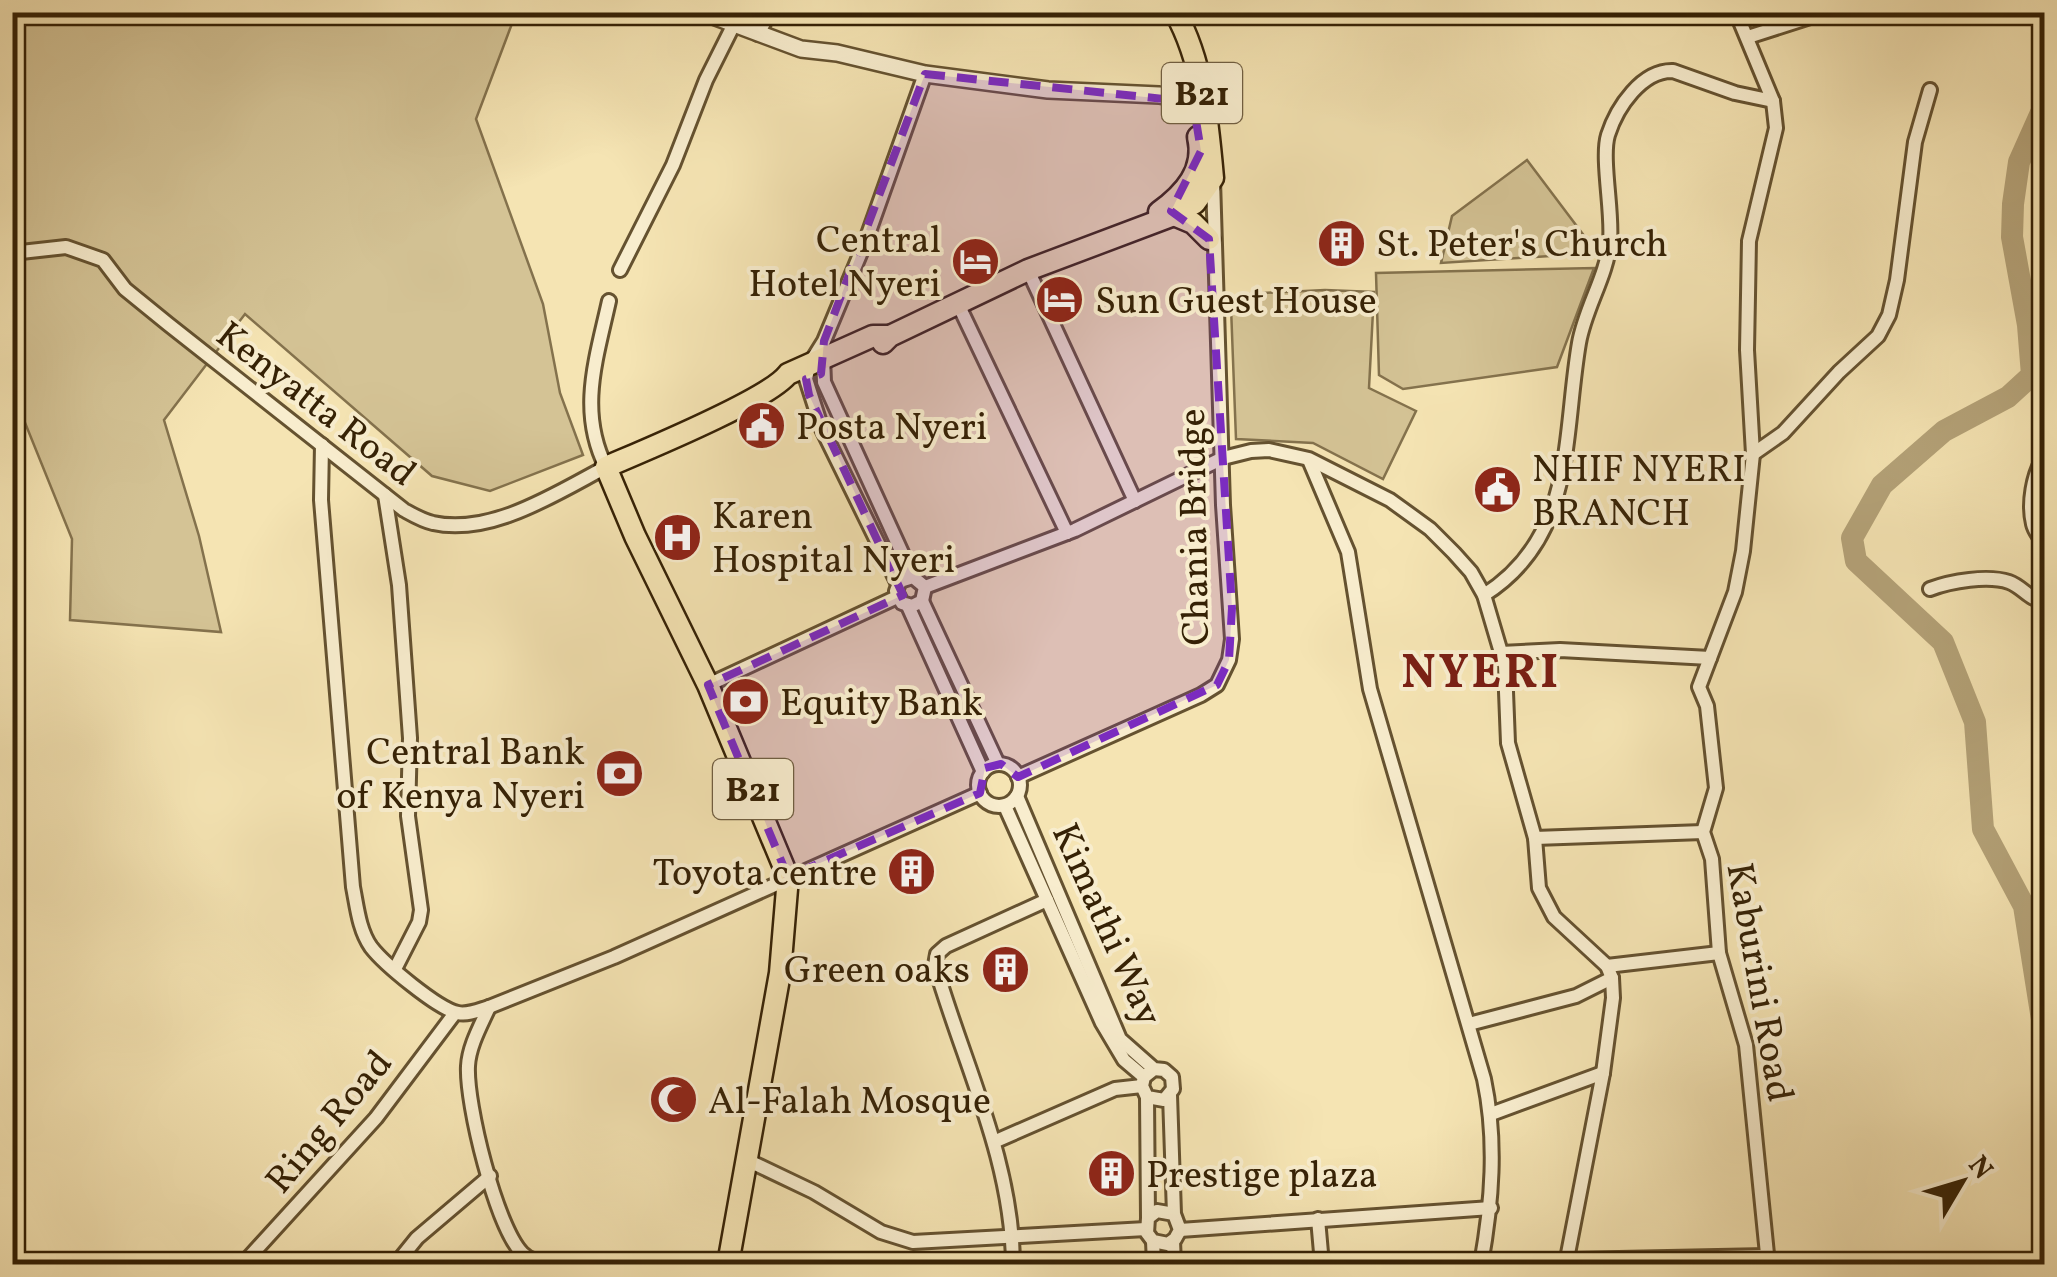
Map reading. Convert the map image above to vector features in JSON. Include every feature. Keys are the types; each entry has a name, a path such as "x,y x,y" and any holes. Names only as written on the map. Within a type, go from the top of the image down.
{"highway":[{"name":"B21","path":"728,1264 780,973 788,877 708,685 606,467 781,384 788,374 873,336 890,336 1028,270 1190,207 1209,184 1197,95 1162,12"},
{"name":"B21","path":"1128,232 1182,194 1202,151 1192,48 1175,12"},
{"path":"1174,216 1193,224 1209,239"}],"street":[{"path":"702,12 802,49 926,74 1048,90 1197,95"},
{"path":"758,34 770,12"},
{"name":"Kaburini Road","path":"1736,12 1774,101 1776,128 1748,242 1746,350 1753,454 1743,551 1734,592 1699,687 1706,706 1716,788 1702,832 1712,859 1719,953 1746,1045 1768,1260"},
{"path":"1748,37 1826,12"},
{"path":"620,270 673,165 706,80 733,26"},
{"path":"1484,595 1520,564 1556,506 1564,472 1579,343 1610,249 1606,146 1616,119 1642,81 1662,70 1774,101"},
{"path":"926,74 817,364 822,429 983,772"},
{"path":"1753,454 1783,433 1878,336 1889,314 1915,142 1930,90"},
{"name":"Chania Bridge","path":"1018,777 1201,695 1217,685 1228,660 1232,639 1222,505 1224,458 1209,184 1202,151"},
{"name":"Chania Bridge","path":"1209,184 1209,239 1217,326"},
{"name":"Kenyatta Road","path":"12,253 66,247 102,260 126,289 240,384 404,510 429,523 462,525 498,518 606,467"},
{"path":"1028,270 1134,501"},
{"path":"606,467 594,445 590,406 609,301"},
{"path":"958,304 1067,533"},
{"path":"817,364 998,764"},
{"path":"322,446 321,500 353,887 360,926 371,947 395,969 455,1013 489,1007 614,956 980,793"},
{"path":"708,685 901,596 924,594 1067,533 1224,458 1268,450 1309,459 1390,500 1430,529 1470,572 1484,595 1505,666 1508,743 1535,838 1539,888 1554,917 1610,972 1614,998 1568,1262 1768,1260"},
{"path":"2044,457 2036,470 2032,516 2034,530 2044,540 2044,546"},
{"path":"1309,459 1348,552 1370,688 1492,1114 1491,1208 1481,1264"},
{"path":"385,495 400,584 410,738 408,816 420,910 420,922 395,969"},
{"path":"901,596 904,578 912,576"},
{"path":"1930,589 1977,577 2008,582 2030,597 2044,600"},
{"path":"1501,653 1560,650 1710,658"},
{"path":"998,764 1010,768 1018,777 1018,796 1004,806 993,805 980,793 978,782 983,772 998,764"},
{"name":"Kimathi Way","path":"1018,796 1112,1026 1147,1082"},
{"name":"Kimathi Way","path":"1004,806 1110,1038 1124,1060 1147,1082"},
{"path":"1535,838 1702,832"},
{"path":"1012,1264 1012,1238 996,1141 935,965 937,954 946,946 1047,900"},
{"path":"1469,1024 1576,996 1610,972 1719,953"},
{"path":"489,1007 468,1063 470,1104 502,1217 516,1246 525,1261 550,1264"},
{"name":"Ring Road","path":"243,1264 376,1118 455,1013"},
{"path":"996,1141 1115,1089 1147,1082 1164,1070 1174,1083 1170,1095 1174,1264"},
{"path":"1492,1114 1603,1073"},
{"path":"1147,1082 1157,1100 1170,1095"},
{"path":"1147,1082 1149,1230 1154,1264"},
{"path":"749,1161 894,1237 913,1242 1149,1230 1163,1244 1176,1236 1318,1219 1491,1208"},
{"path":"396,1264 417,1238 490,1176"},
{"path":"1149,1230 1157,1211 1174,1214"},
{"path":"1318,1219 1322,1264"}],"highlighted area":[{"path":"925,74 1193,102 1201,151 1171,211 1209,239 1232,608 1229,660 1217,685 1018,777 1001,764 985,768 980,793 788,877 708,685 903,595 809,395 806,379 821,374 824,341"}],"shaded area":[{"path":"12,13 516,13 476,119 543,304 560,393 583,455 490,491 432,476 245,314 164,420 199,536 221,632 70,620 72,539 13,393"},
{"path":"1527,160 1597,253 1441,263 1452,216"},
{"path":"1594,268 1557,367 1403,389 1379,375 1376,273"},
{"path":"1374,292 1369,388 1416,411 1383,479 1313,443 1236,439 1231,307 1244,294"}],"waterway":[{"path":"2044,106 2019,162 2013,204 2012,237 2028,325 2032,375 2008,397 1944,431 1882,485 1852,538 1856,561 1943,642 1975,722 1983,829 2024,906 2044,1032"}],"place":[{"name":"St. Peter's Church","path":"1341,243"},
{"name":"Central Hotel Nyeri","path":"976,261"},
{"name":"Sun Guest House","path":"1060,300"},
{"name":"Posta Nyeri","path":"761,426"},
{"name":"NHIF NYERI BRANCH","path":"1497,490"},
{"name":"Karen Hospital Nyeri","path":"677,537"},
{"name":"Equity Bank","path":"745,702"},
{"name":"Central Bank of Kenya Nyeri","path":"620,773"},
{"name":"Toyota centre","path":"912,872"},
{"name":"Green oaks","path":"1005,969"},
{"name":"Al-Falah Mosque","path":"673,1100"},
{"name":"Prestige plaza","path":"1111,1174"}],"district":[{"name":"NYERI","path":"1481,670"}]}
